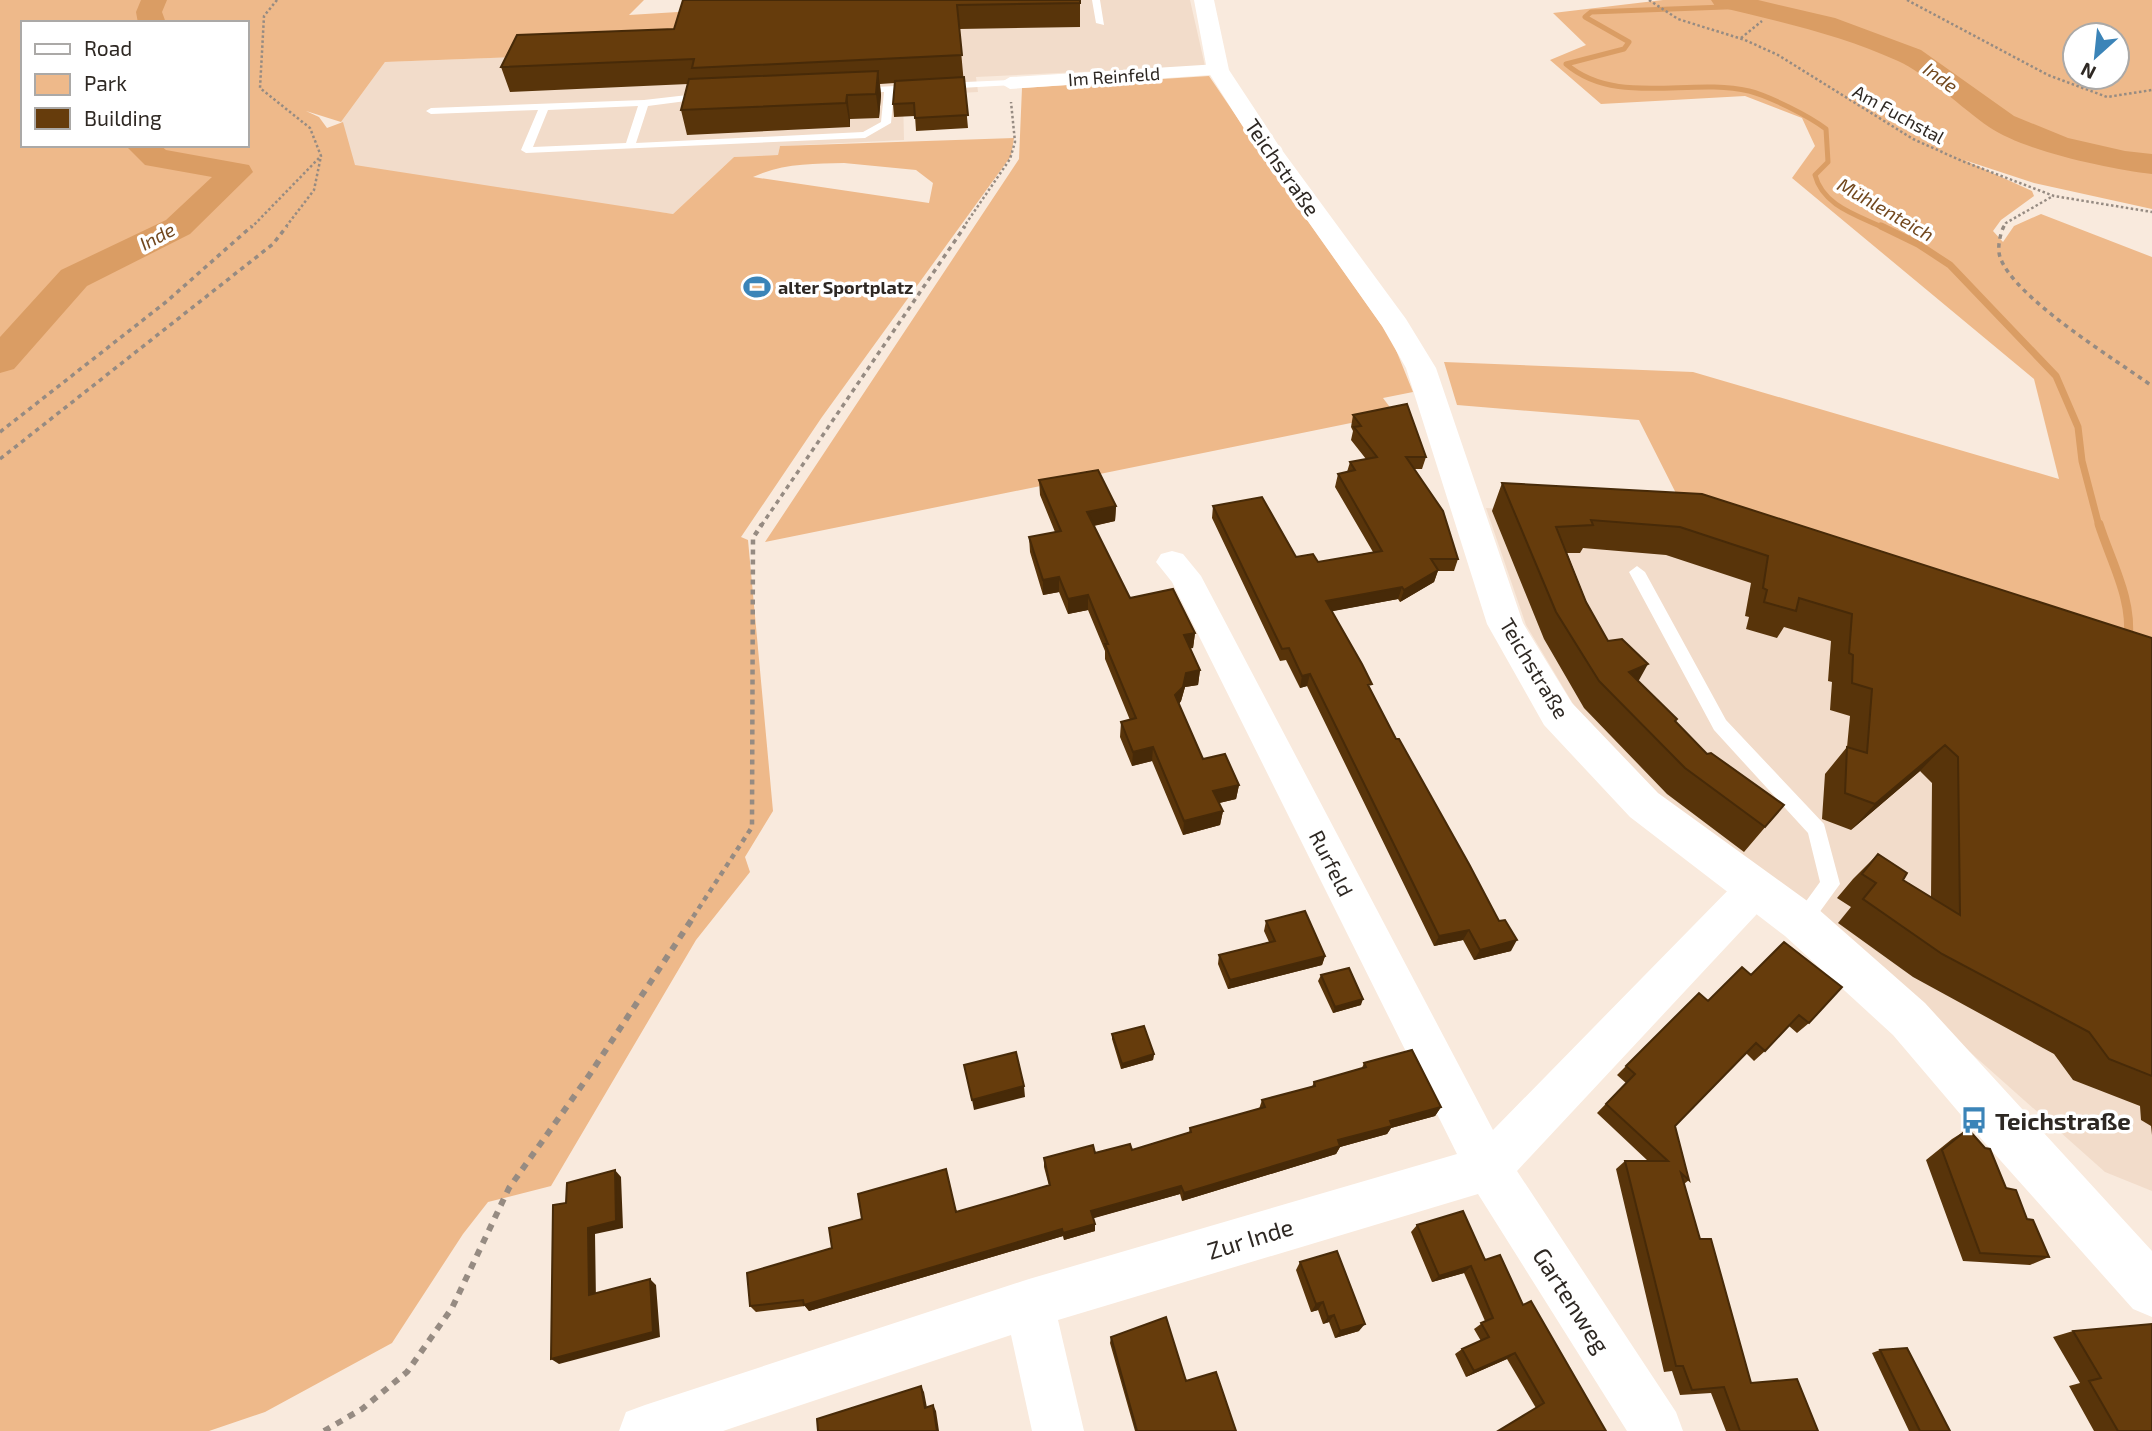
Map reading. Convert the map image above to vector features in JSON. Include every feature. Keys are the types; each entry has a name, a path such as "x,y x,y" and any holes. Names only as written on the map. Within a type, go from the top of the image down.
{"main road":[{"name":"Teichstraße","path":"1204,0 1218,70 1269,149 1396,325 1421,368 1505,624 1558,714 1644,804 1801,922 1909,1019 2152,1290"}],"street":[{"name":"Im Reinfeld","path":"1010,83 1218,70"},
{"name":"Rurfeld","path":"1172,562 1185,576 1488,1168"},
{"name":"Zur Inde","path":"645,1431 1029,1304 1488,1168 1756,888"},
{"name":"Gartenweg","path":"1488,1168 1657,1431"},
{"path":"1029,1304 1058,1431"}],"lane":[{"path":"1097,0 1101,23"},
{"path":"848,90 1010,83"},
{"path":"544,108 526,150 865,135 886,123 889,89"},
{"path":"431,111 643,103 710,96"},
{"path":"630,146 643,103"},
{"path":"1637,572 1720,725 1817,830 1830,884 1801,922"}],"path":[{"path":"0,459 273,244 314,190 321,156 310,128 260,88 264,16 277,0"},
{"name":"Am Fuchstal","path":"1649,0 1662,6 1678,19 1740,38 1778,55 1913,139 1962,161 2054,196 2152,212"},
{"path":"1907,0 2048,75 2107,97 2152,90"},
{"path":"1740,38 1762,21"},
{"path":"324,1431 362,1409 407,1372 453,1308 509,1188 590,1074 752,827 753,538 1010,159 1015,142 1010,83"},
{"path":"0,432 172,299 290,191 321,156"},
{"path":"2054,196 2006,223 2000,234 2000,257 2027,296 2152,386"}],"shaded area":[{"path":"692,0 1190,0 1205,66 976,77 978,92 903,96 904,140 780,146 778,155 734,157 673,214 353,169 341,122 385,62 724,49"},
{"path":"1486,508 1688,517 2152,668 2152,1191 2105,1172 1817,916 1658,796 1576,709 1526,625"}],"green space":[{"path":"0,0 644,0 629,15 694,11 724,49 385,62 341,122 306,111 319,117 327,128 343,122 355,165 673,214 734,157 778,155 780,146 1014,138 1011,156 822,417 741,537 748,540 773,811 745,857 750,872 696,940 551,1186 488,1202 463,1234 392,1343 265,1412 209,1431 0,1431","holes":["844,163 916,170 933,183 929,203 753,177 764,172 809,164"]},
{"path":"1663,0 2152,0 2152,209 2034,183 1964,160 2032,191 2034,196 2001,220 1993,231 2003,242 2014,226 2041,214 2152,257 2152,668 1688,517 1639,420 1457,405 1444,362 1693,372 2059,479 2034,379 1792,178 1815,146 1802,118 1745,96 1601,104 1550,60 1586,45 1553,13"},
{"path":"1209,76 1392,340 1413,392 1383,398 1395,414 765,542 1019,159 1022,88"}],"building":[{"path":"683,0 1080,0 1080,3 957,5 962,55 692,68 694,59 501,67 517,35 674,29"},
{"path":"878,71 876,94 847,95 846,103 681,110 689,79"},
{"path":"964,77 968,115 915,118 914,103 893,104 895,81"},
{"path":"1407,404 1426,457 1406,457 1443,511 1458,559 1431,559 1438,570 1404,590 1402,587 1326,601 1362,664 1372,684 1368,685 1396,739 1399,739 1499,921 1505,920 1517,940 1480,950 1469,930 1439,936 1310,674 1302,676 1289,648 1282,649 1213,506 1262,497 1296,557 1313,554 1318,562 1382,551 1338,474 1355,470 1350,462 1377,457 1354,427 1361,426 1353,415"},
{"path":"1098,470 1116,506 1087,512 1130,598 1173,589 1195,633 1184,635 1200,670 1186,673 1183,687 1175,695 1203,759 1225,754 1239,785 1213,791 1223,811 1184,821 1153,747 1133,752 1121,722 1136,718 1088,595 1068,599 1059,577 1043,580 1029,537 1061,531 1039,480"},
{"path":"1502,483 1702,494 2152,638 2152,1076 2109,1059 2089,1032 1942,954 1863,899 1876,883 1862,874 1878,854 1907,873 1903,880 1960,915 1958,757 1945,745 1875,804 1845,793 1847,747 1867,753 1872,689 1852,683 1853,655 1849,653 1852,614 1799,598 1796,611 1764,602 1767,590 1763,588 1768,556 1680,527 1591,520 1593,525 1556,527 1586,602 1608,641 1622,639 1648,664 1629,672 1677,719 1675,721 1707,754 1711,753 1784,805 1765,827 1685,768 1599,681 1556,612"},
{"path":"1305,911 1325,956 1230,980 1219,955 1275,941 1266,921"},
{"path":"1784,942 1842,987 1809,1023 1799,1015 1765,1051 1756,1043 1675,1126 1689,1180 1681,1173 1700,1239 1711,1239 1751,1383 1797,1379 1818,1431 1740,1431 1724,1387 1692,1390 1683,1366 1676,1366 1625,1161 1668,1161 1606,1104 1635,1074 1626,1066 1699,993 1708,1001 1742,967 1751,975"},
{"path":"1349,968 1363,999 1335,1007 1321,975"},
{"path":"1144,1026 1154,1054 1122,1064 1112,1034"},
{"path":"1412,1050 1441,1107 1390,1121 1392,1126 1338,1140 1340,1146 1184,1193 1181,1186 1091,1211 1095,1224 1063,1233 1062,1229 804,1305 803,1300 750,1306 747,1273 832,1248 829,1228 862,1219 858,1194 946,1169 956,1212 1050,1185 1044,1158 1093,1145 1095,1153 1130,1144 1132,1150 1191,1132 1190,1128 1265,1107 1262,1100 1315,1086 1314,1082 1366,1067 1364,1063"},
{"path":"1016,1052 1024,1086 972,1100 964,1065"},
{"path":"1968,1129 1985,1148 1990,1149 2006,1188 2016,1190 2027,1219 2033,1220 2049,1257 1980,1253 1942,1150"},
{"path":"615,1170 616,1221 588,1228 589,1295 650,1279 653,1332 551,1359 553,1205 566,1203 567,1183"},
{"path":"1463,1211 1485,1260 1500,1255 1523,1305 1531,1301 1606,1431 1498,1431 1544,1403 1515,1353 1474,1371 1462,1349 1489,1337 1481,1323 1493,1318 1471,1266 1439,1276 1417,1225"},
{"path":"1337,1251 1365,1324 1340,1331 1334,1315 1328,1317 1323,1302 1316,1304 1300,1262"},
{"path":"1166,1317 1186,1381 1216,1372 1236,1431 1137,1431 1111,1337"},
{"path":"2152,1324 2152,1431 2118,1431 2089,1381 2101,1378 2073,1331"},
{"path":"1907,1348 1950,1431 1920,1431 1880,1350"},
{"path":"921,1386 925,1408 933,1405 937,1431 818,1431 817,1419"}],"waterway":[{"name":"Inde","path":"151,21 149,12 154,0"},
{"name":"Inde","path":"1724,0 1825,24 1911,56 2003,123 2058,145 2125,161 2152,164"},
{"name":"Mühlenteich","path":"1751,6 1591,12 1585,17 1629,42 1624,49 1566,64 1586,77 1607,84 1630,88 1726,88 1749,91 1789,107 1826,129 1828,162 1815,175 1825,195 1852,214 1884,228"},
{"name":"Inde","path":"0,361 74,278 178,227 237,172 156,158 143,147"},
{"name":"Mühlenteich","path":"1881,226 1918,244 1950,265 2056,376 2078,427 2082,461 2099,526"},
{"name":"Mühlenteich","path":"2099,524 2124,595 2129,625 2128,640"}],"place":[{"name":"alter Sportplatz","path":"757,287"},
{"name":"Teichstraße","path":"1974,1120"}]}
